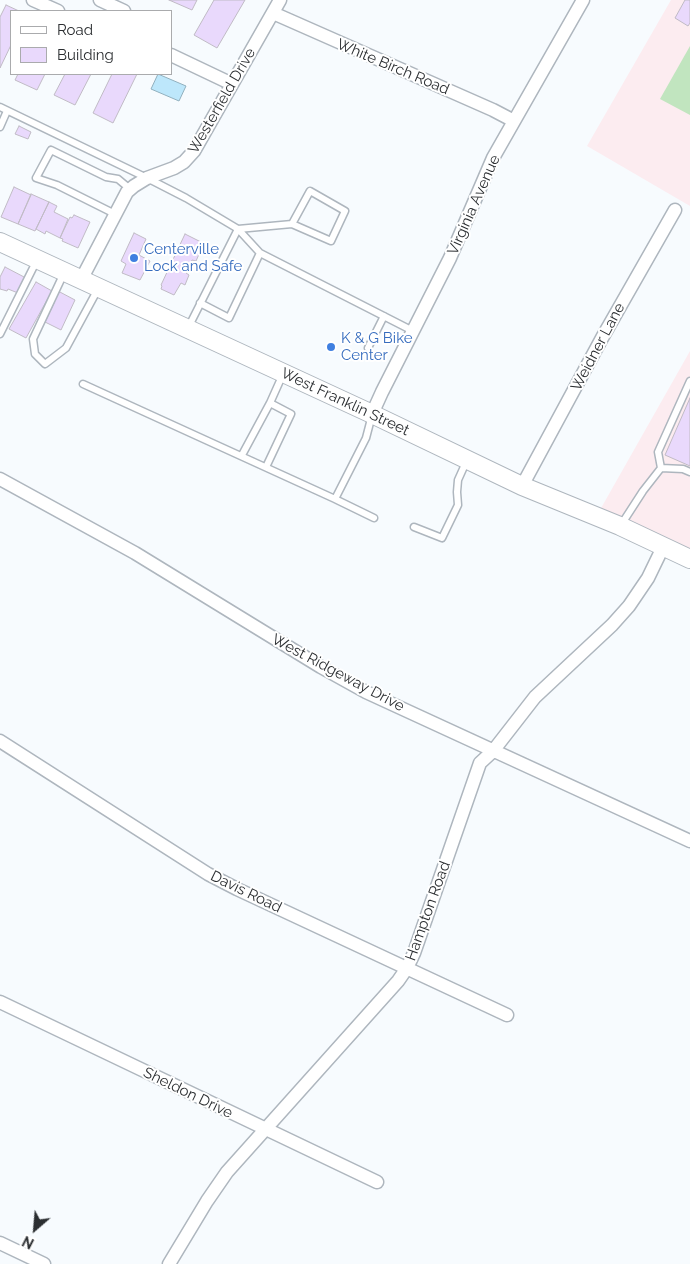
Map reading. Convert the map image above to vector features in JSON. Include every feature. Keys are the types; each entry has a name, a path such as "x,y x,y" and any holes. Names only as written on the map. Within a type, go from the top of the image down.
{"main road":[{"name":"West Franklin Street","path":"0,242 372,414 522,486 620,526 690,559"}],"street":[{"path":"33,0 56,10"},
{"path":"100,0 122,10"},
{"name":"Westerfield Drive","path":"81,280 115,214 130,190 146,178 174,168 184,162 194,151 280,0"},
{"name":"Virginia Avenue","path":"372,414 450,258 493,158 583,0"},
{"name":"White Birch Road","path":"272,13 514,121"},
{"path":"172,55 232,84"},
{"name":"Weidner Lane","path":"522,486 602,338 675,210"},
{"name":"West Ridgeway Drive","path":"0,479 135,553 321,667 366,692 690,841"},
{"name":"Hampton Road","path":"169,1264 207,1200 227,1172 398,981 407,968 414,953 480,763 493,751 535,697 584,652 629,606 648,578 663,547"},
{"name":"Davis Road","path":"0,741 208,874 507,1015"},
{"name":"Sheldon Drive","path":"0,1002 377,1182"},
{"path":"0,1243 44,1264"}],"lane":[{"path":"0,107 186,198 238,229 260,254 413,330"},
{"path":"0,127 7,111"},
{"path":"115,214 36,178 50,150 106,177 118,179 130,190"},
{"path":"238,229 292,224 331,241 344,211 310,191 292,224"},
{"path":"187,329 238,229"},
{"path":"200,303 229,318 260,254"},
{"path":"0,334 38,259"},
{"path":"65,272 34,339 35,354 45,364 66,348 99,288"},
{"path":"368,348 384,316"},
{"path":"242,456 284,373"},
{"path":"620,526 661,468 658,452 690,381"},
{"path":"83,384 374,518"},
{"path":"266,467 291,414 270,403"},
{"path":"335,499 366,438 372,414"},
{"path":"414,527 442,538 458,504 458,480 467,459"},
{"path":"661,468 683,469 690,472"}],"shaded area":[{"path":"671,0 690,0 690,206 587,146"},
{"path":"690,351 690,558 596,517"}],"green space":[{"path":"690,46 690,115 660,99"}],"water":[{"path":"158,75 186,86 179,101 151,89"}],"building":[{"path":"169,0 197,0 192,10"},
{"path":"214,0 245,0 217,48 194,35"},
{"path":"685,0 690,0 690,23 688,26 675,18"},
{"path":"6,5 17,10 10,10 10,47 0,68 0,17"},
{"path":"18,75 44,75 37,90 15,80"},
{"path":"64,75 90,75 75,105 54,95"},
{"path":"112,75 137,75 113,123 93,113"},
{"path":"19,126 31,132 28,139 15,134"},
{"path":"14,187 31,195 18,224 1,217"},
{"path":"31,194 49,202 35,231 18,224"},
{"path":"49,202 57,206 54,212 68,219 60,238 46,231 45,234 36,229"},
{"path":"74,215 90,222 78,248 62,241 63,239 60,238 70,217 72,218"},
{"name":"Centerville Lock and Safe","path":"134,233 146,239 139,255 150,261 140,280 122,273 126,264 121,261"},
{"path":"185,234 201,242 197,250 200,252 196,261 192,260 186,273 189,275 185,285 181,283 174,295 161,289 161,285"},
{"path":"5,267 26,278 18,293 8,289 7,291 0,289 0,277"},
{"path":"36,282 52,291 26,338 9,329"},
{"path":"58,291 75,300 61,330 45,322"},
{"path":"690,398 690,466 665,455"}],"place":[{"name":"Centerville Lock and Safe","path":"134,258"},
{"name":"K & G Bike Center","path":"331,347"}]}
